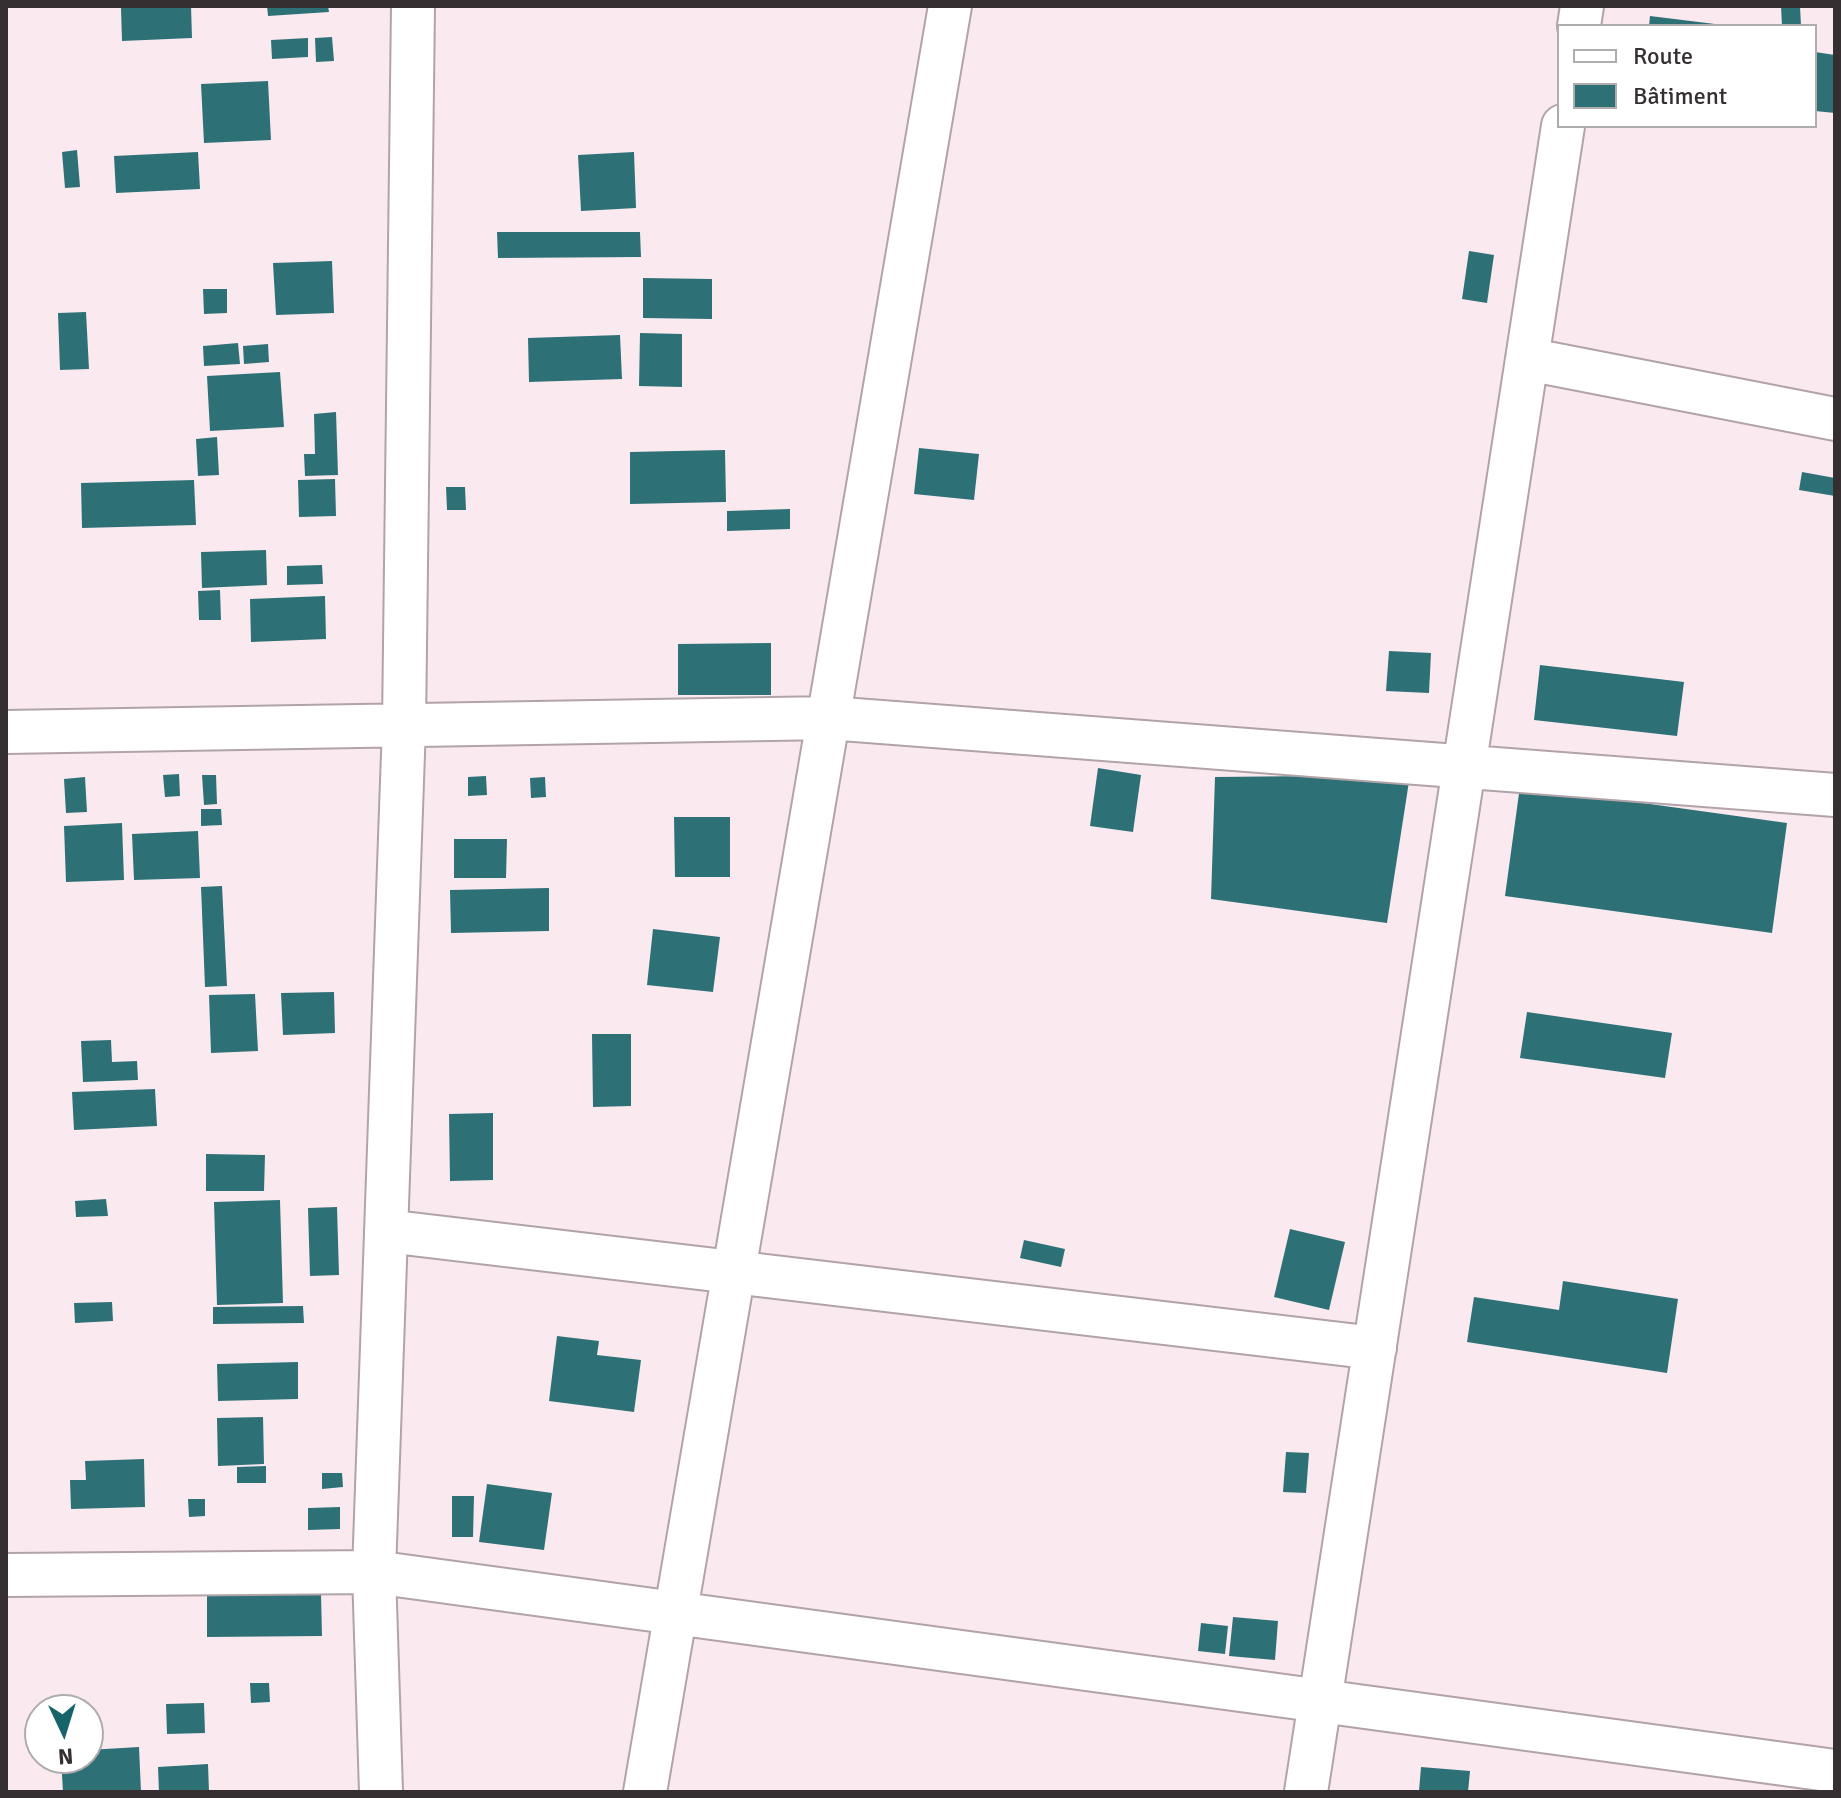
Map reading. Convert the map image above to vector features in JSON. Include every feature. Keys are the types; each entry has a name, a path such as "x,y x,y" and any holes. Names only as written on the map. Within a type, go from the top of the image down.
{"street":[{"path":"381,1792 374,1572 404,725 413,6"},
{"path":"645,1792 950,6"},
{"path":"1306,1792 1563,128"},
{"path":"1527,359 1835,419"},
{"path":"6,732 829,718 1835,795"},
{"path":"386,1231 1375,1348"},
{"path":"6,1575 374,1572 1835,1771"}],"building":[{"path":"191,6 192,38 122,41 121,8"},
{"path":"267,6 328,6 329,12 268,16"},
{"path":"1781,6 1800,6 1801,24 1782,24"},
{"path":"1650,16 1715,24 1649,24"},
{"path":"332,37 334,61 316,62 315,38"},
{"path":"308,38 308,57 272,59 271,40"},
{"path":"1817,52 1835,55 1835,113 1817,111"},
{"path":"268,81 271,140 204,143 201,84"},
{"path":"77,150 80,187 65,188 62,152"},
{"path":"198,152 200,189 116,193 114,156"},
{"path":"634,152 636,208 581,211 578,155"},
{"path":"497,232 640,232 641,257 498,258"},
{"path":"1469,251 1494,255 1487,303 1462,299"},
{"path":"332,261 334,313 276,315 273,263"},
{"path":"643,278 712,279 712,319 643,318"},
{"path":"203,289 227,289 227,313 204,314"},
{"path":"86,312 89,369 60,370 58,313"},
{"path":"640,333 682,334 682,387 639,386"},
{"path":"620,335 622,379 529,382 528,338"},
{"path":"238,343 240,364 204,366 203,346"},
{"path":"268,344 269,362 244,364 243,346"},
{"path":"280,372 284,427 210,431 207,376"},
{"path":"336,412 338,475 305,476 304,454 315,454 314,414"},
{"path":"217,437 219,475 198,476 196,439"},
{"path":"919,448 979,454 974,500 914,494"},
{"path":"725,450 726,502 630,504 630,452"},
{"path":"1802,472 1835,478 1835,496 1799,490"},
{"path":"335,479 336,516 299,517 298,480"},
{"path":"194,480 196,525 82,528 81,483"},
{"path":"446,487 465,487 466,510 447,510"},
{"path":"790,509 790,529 727,531 727,511"},
{"path":"266,550 267,585 202,588 201,552"},
{"path":"322,565 323,584 287,585 287,566"},
{"path":"220,590 221,620 199,620 198,591"},
{"path":"325,596 326,639 251,642 250,599"},
{"path":"771,643 771,695 678,695 678,644"},
{"path":"1389,651 1431,653 1429,693 1386,691"},
{"path":"1540,665 1684,682 1677,736 1534,720"},
{"path":"1098,768 1141,775 1133,832 1090,826"},
{"path":"179,774 180,796 165,797 163,775"},
{"path":"202,775 216,775 217,804 204,805"},
{"path":"1410,775 1387,923 1211,899 1215,777"},
{"path":"486,776 487,795 468,796 468,777"},
{"path":"85,777 87,812 66,813 64,779"},
{"path":"545,777 546,797 531,798 530,778"},
{"path":"1520,786 1787,823 1772,933 1505,896"},
{"path":"201,809 221,809 222,825 201,826"},
{"path":"674,817 730,817 730,877 675,877"},
{"path":"122,823 124,880 66,882 64,826"},
{"path":"198,831 200,878 134,880 132,834"},
{"path":"454,839 507,839 506,878 454,878"},
{"path":"222,886 227,986 205,987 201,887"},
{"path":"549,888 549,931 451,933 450,890"},
{"path":"653,929 720,937 713,992 647,985"},
{"path":"334,992 335,1033 283,1035 281,993"},
{"path":"255,994 258,1051 211,1053 209,995"},
{"path":"1527,1012 1672,1033 1665,1078 1520,1058"},
{"path":"592,1034 631,1034 631,1106 593,1107"},
{"path":"111,1040 112,1062 137,1061 138,1080 83,1082 81,1041"},
{"path":"155,1089 157,1126 74,1130 72,1092"},
{"path":"493,1113 493,1180 450,1181 449,1114"},
{"path":"206,1154 265,1155 264,1191 206,1191"},
{"path":"106,1199 108,1216 76,1217 75,1201"},
{"path":"280,1200 283,1303 217,1305 214,1202"},
{"path":"337,1207 339,1275 310,1276 308,1208"},
{"path":"1290,1229 1345,1242 1329,1310 1274,1297"},
{"path":"1024,1240 1065,1249 1061,1267 1020,1258"},
{"path":"1563,1281 1678,1299 1667,1373 1467,1342 1474,1297 1559,1310"},
{"path":"112,1302 113,1321 75,1323 74,1303"},
{"path":"303,1306 304,1323 213,1324 213,1307"},
{"path":"557,1336 599,1341 597,1355 641,1360 634,1412 549,1401"},
{"path":"298,1362 298,1399 218,1401 217,1364"},
{"path":"263,1417 264,1464 218,1466 217,1418"},
{"path":"1286,1452 1309,1453 1306,1493 1283,1492"},
{"path":"144,1459 145,1507 71,1509 70,1480 86,1480 85,1461"},
{"path":"266,1466 266,1483 237,1483 237,1467"},
{"path":"322,1473 342,1473 343,1487 322,1489"},
{"path":"487,1484 552,1493 544,1550 479,1542"},
{"path":"452,1496 474,1496 473,1537 452,1537"},
{"path":"188,1499 205,1499 205,1516 189,1517"},
{"path":"340,1507 340,1529 308,1530 308,1508"},
{"path":"321,1594 322,1636 207,1637 207,1595"},
{"path":"1233,1617 1278,1621 1275,1660 1229,1656"},
{"path":"1201,1623 1228,1626 1225,1654 1198,1651"},
{"path":"250,1683 269,1683 270,1702 251,1703"},
{"path":"204,1703 205,1733 167,1734 166,1704"},
{"path":"139,1747 141,1792 63,1792 62,1774 104,1774 104,1749"},
{"path":"208,1764 209,1792 159,1792 158,1767"},
{"path":"1421,1767 1470,1771 1468,1792 1419,1791"}]}
